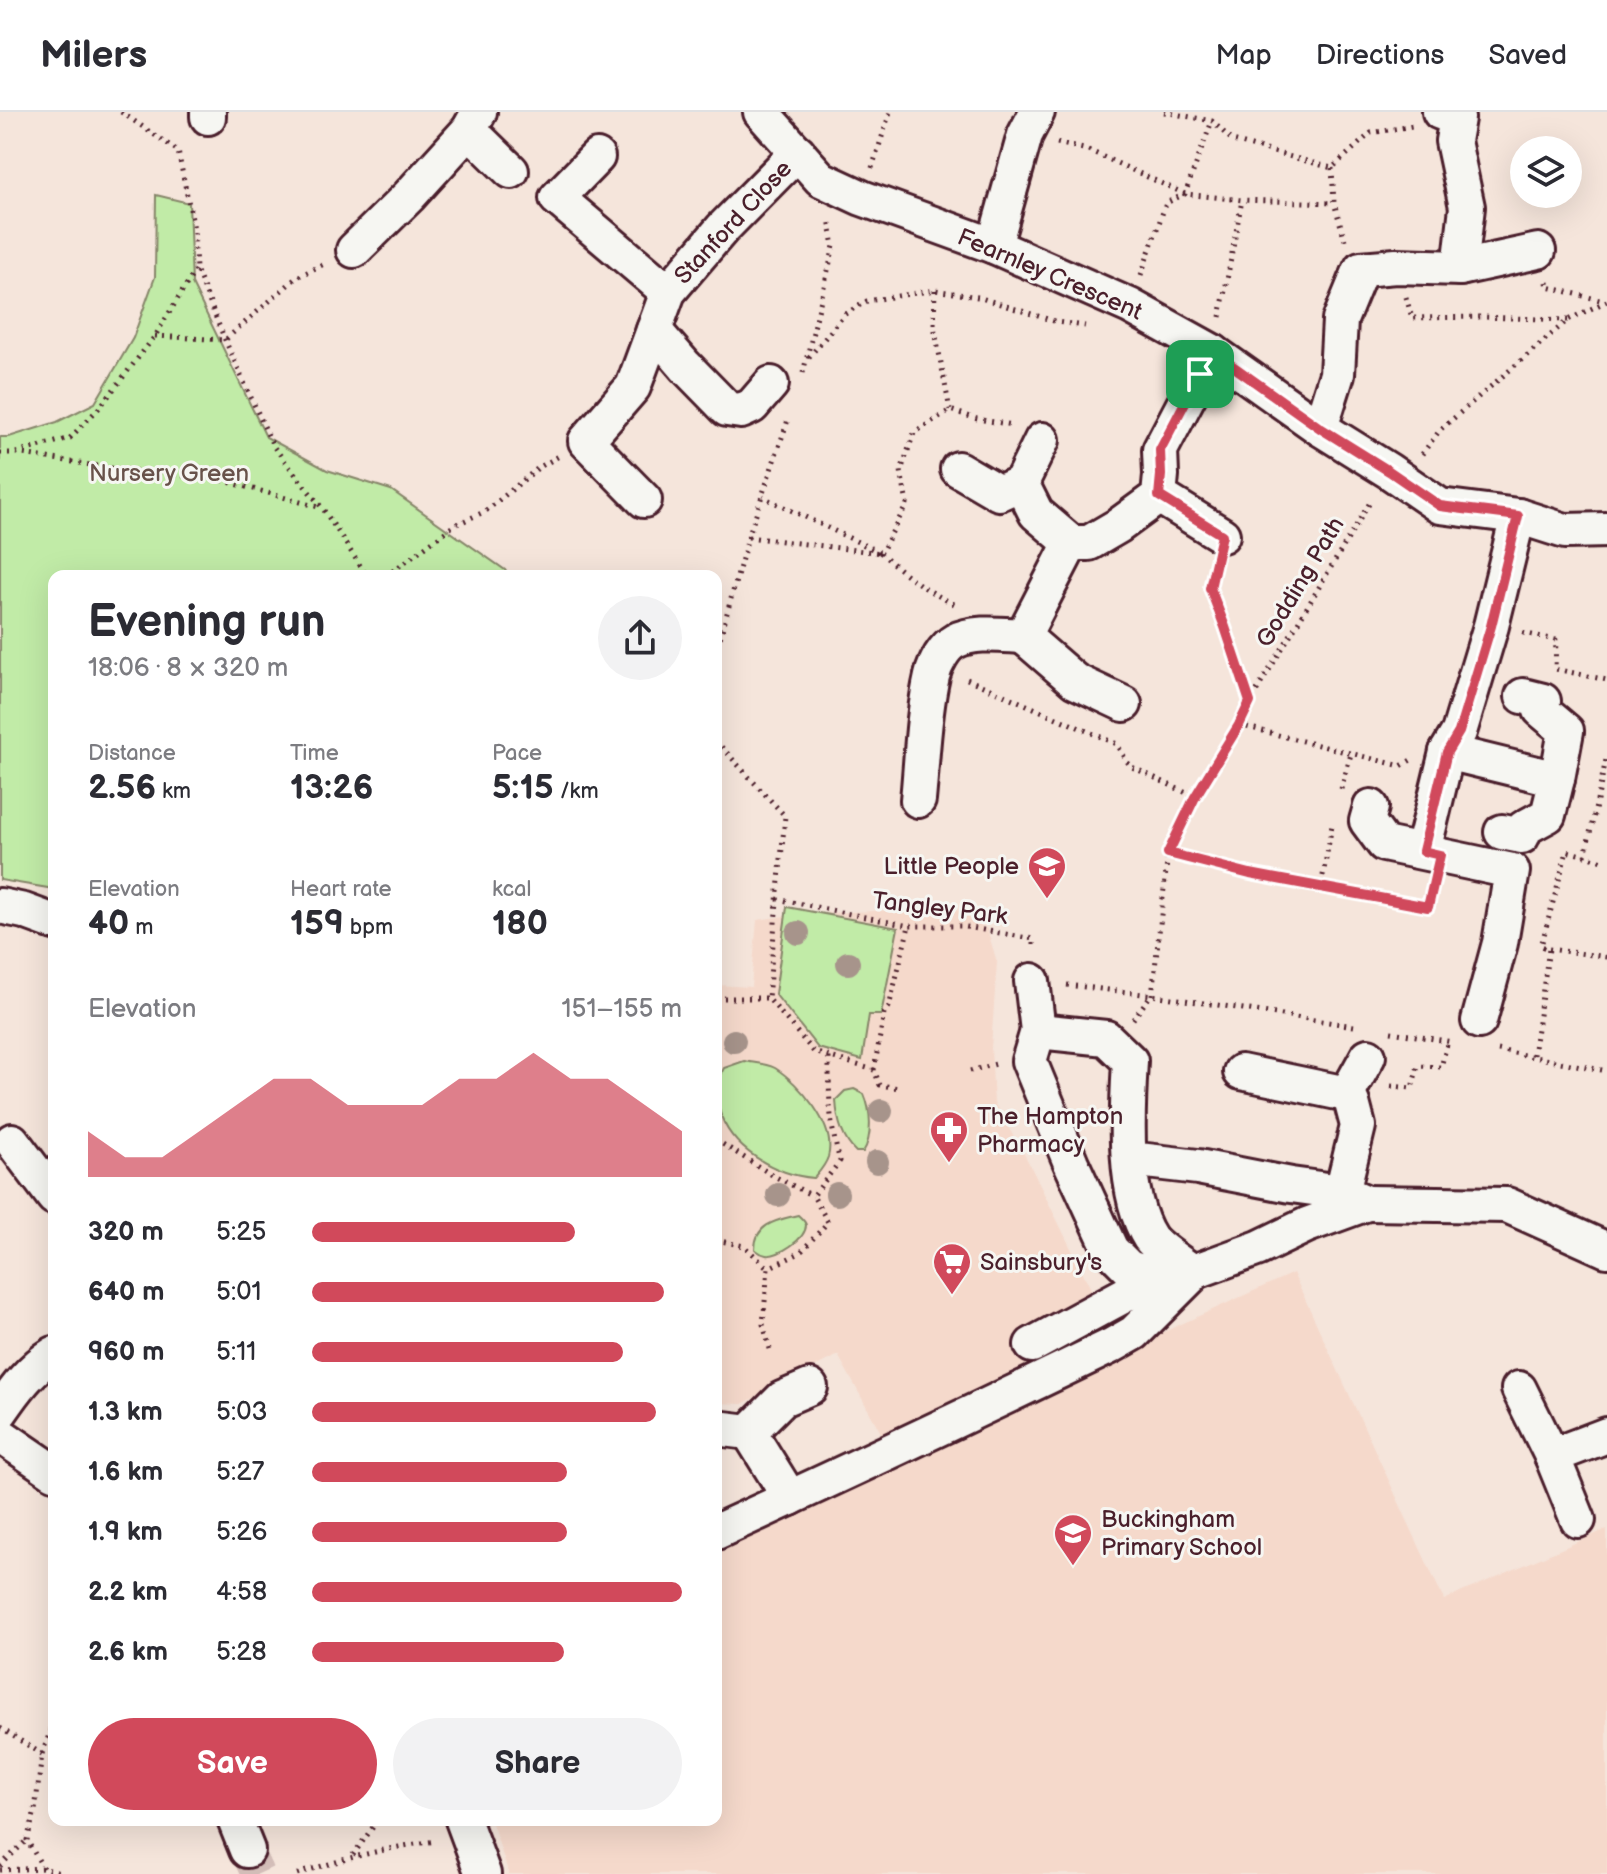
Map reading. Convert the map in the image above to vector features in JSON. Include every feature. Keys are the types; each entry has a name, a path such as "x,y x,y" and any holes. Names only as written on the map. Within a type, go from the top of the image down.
{"street":[{"name":"Fearnley Crescent","path":"761,112 821,179 862,198 994,246 1130,306 1213,352 1320,428 1440,506 1518,516 1565,531 1607,530"},
{"path":"1448,115 1467,207 1460,268"},
{"path":"354,250 409,196 474,121 511,171"},
{"path":"994,246 1031,124"},
{"name":"Stanford Close","path":"586,441 633,387 668,292 722,229 798,152"},
{"name":"Stanford Close","path":"597,157 557,198 668,292"},
{"path":"1320,428 1337,374 1340,320 1361,269 1396,266 1460,268 1538,251"},
{"path":"654,330 727,409 741,411 752,406 771,384"},
{"path":"1021,483 1036,513 1071,543 1089,543 1118,526 1159,496 1160,450 1213,352"},
{"path":"958,469 999,493 1021,483 1042,440"},
{"path":"586,441 644,500"},
{"path":"1159,496 1222,535"},
{"path":"1431,853 1447,752 1459,732 1491,626 1518,516"},
{"path":"1023,636 1071,543"},
{"path":"918,800 932,675 939,659 953,642 975,635 1023,636 1075,681 1124,704"},
{"path":"1502,832 1522,836 1524,828 1548,815 1566,731 1541,710 1543,701 1523,696"},
{"path":"1447,752 1557,779"},
{"path":"1371,807 1367,821 1384,844 1512,871 1500,943 1479,1021"},
{"path":"0,906 48,920"},
{"path":"1032,981 1038,1031 1029,1061 1111,1250 1129,1268 1169,1281 1259,1248 1354,1198"},
{"path":"1038,1031 1106,1038 1130,1061 1127,1107 1135,1204 1151,1240 1194,1273"},
{"path":"1241,1072 1357,1077 1352,1103 1358,1126 1354,1198"},
{"path":"12,1141 48,1189"},
{"path":"1130,1159 1198,1167 1354,1198 1507,1205 1607,1250"},
{"path":"722,1529 890,1453 1113,1345 1134,1333 1194,1273"},
{"path":"1032,1345 1156,1278"},
{"path":"0,1412 19,1385 48,1358"},
{"path":"790,1498 732,1430 782,1399 810,1387"},
{"path":"1519,1389 1552,1456 1578,1520"},
{"path":"0,1435 48,1468"},
{"path":"1552,1456 1607,1435"},
{"path":"466,1828 483,1874"}],"path":[{"path":"121,112 178,151 194,229 196,269 225,340 273,446 323,509 363,570"},
{"path":"862,198 890,112"},
{"path":"1164,112 1212,121 1233,141 1332,168"},
{"path":"1332,168 1371,133 1448,115"},
{"path":"1130,306 1166,203 1185,194 1212,121"},
{"path":"1031,124 1185,194 1242,200 1334,203 1332,168"},
{"path":"1213,352 1242,200"},
{"path":"155,336 225,340 297,277 354,250"},
{"path":"1538,251 1548,287 1606,301"},
{"path":"1396,266 1412,318 1568,320"},
{"path":"16,453 70,438 100,407 155,336 196,269"},
{"path":"935,290 934,326 950,410"},
{"path":"808,358 845,314 867,301 935,290 978,297 1057,322 1087,326"},
{"name":"Godding Path","path":"1032,981 1152,995 1168,853 1195,797 1250,702 1395,476 1440,430 1568,320 1606,301"},
{"path":"394,570 453,526 486,511 538,468 586,441"},
{"path":"0,453 221,480 323,509"},
{"path":"748,537 881,553 763,497"},
{"path":"1222,535 1210,588 1250,702"},
{"path":"1491,626 1556,640 1555,669 1607,680"},
{"path":"975,635 967,680 1117,744 1130,766 1195,797"},
{"path":"1239,725 1401,766 1412,759"},
{"path":"722,748 785,816 768,998 814,1052 874,1070"},
{"path":"1340,792 1351,754"},
{"path":"1585,856 1607,755"},
{"path":"1321,887 1333,818"},
{"path":"1607,862 1567,851 1541,946 1607,957"},
{"path":"1168,853 1250,874 1428,907 1431,853"},
{"name":"Tangley Park","path":"777,899 909,926 961,926 1033,939 1032,981"},
{"path":"899,1088 880,1085 874,1070 884,1013 889,1007 909,926"},
{"path":"1533,1055 1549,949"},
{"path":"722,998 768,998"},
{"path":"1357,1077 1412,1088 1418,1066 1441,1067 1448,1041"},
{"path":"813,1196 840,1161 833,1138 828,1092 829,1056"},
{"path":"722,1144 813,1196 828,1222 800,1253 768,1268"},
{"path":"722,1241 744,1246 768,1268"},
{"path":"768,1268 763,1324 770,1349"},
{"path":"0,1728 42,1754"},
{"path":"0,1868 27,1840 35,1811 42,1754 48,1738"},
{"path":"352,1857 374,1826"},
{"path":"297,1874 466,1828"},
{"path":"27,1840 43,1868"},
{"path":"0,1868 43,1868 63,1874"}],"shaded area":[{"name":"Buckingham Primary School","path":"954,908 987,929 997,962 991,1048 994,1103 1028,1161 1091,1289 1118,1353 1293,1273 1444,1600 1607,1529 1607,1874 509,1874 493,1826 722,1826 722,1543 886,1442 838,1355 742,1404 722,1403 722,985 751,987 757,920 798,914"}],"green space":[{"name":"Nursery Green","path":"156,195 189,203 192,284 266,437 327,470 391,490 505,570 48,570 48,888 0,880 0,437 57,422 95,403 133,338 155,277"},
{"path":"787,907 898,928 881,1015 869,1015 862,1060 818,1048 775,994"},
{"path":"744,1061 771,1066 795,1084 814,1106 827,1132 829,1145 824,1166 814,1178 785,1172 770,1165 743,1148 733,1136 722,1117 724,1068"},
{"path":"854,1089 864,1094 869,1115 870,1131 863,1152 856,1152 847,1141 841,1128 836,1100 845,1091"},
{"path":"798,1215 806,1225 805,1230 790,1246 771,1255 755,1249 763,1228"}],"tunnel":[{"path":"247,1850 258,1874"}],"place":[{"name":"Little People","path":"1047,900"},
{"name":"The Hampton Pharmacy","path":"949,1164"},
{"name":"Sainsbury's","path":"952,1296"},
{"name":"Buckingham Primary School","path":"1073,1567"}],"route":[{"path":"1213,352 1320,428 1440,506 1518,516 1491,626 1459,732 1447,752 1423,851 1440,855 1428,907 1250,874 1168,853 1195,797 1250,702 1210,588 1222,535 1159,496 1160,450 1200,374 1213,352"}]}
